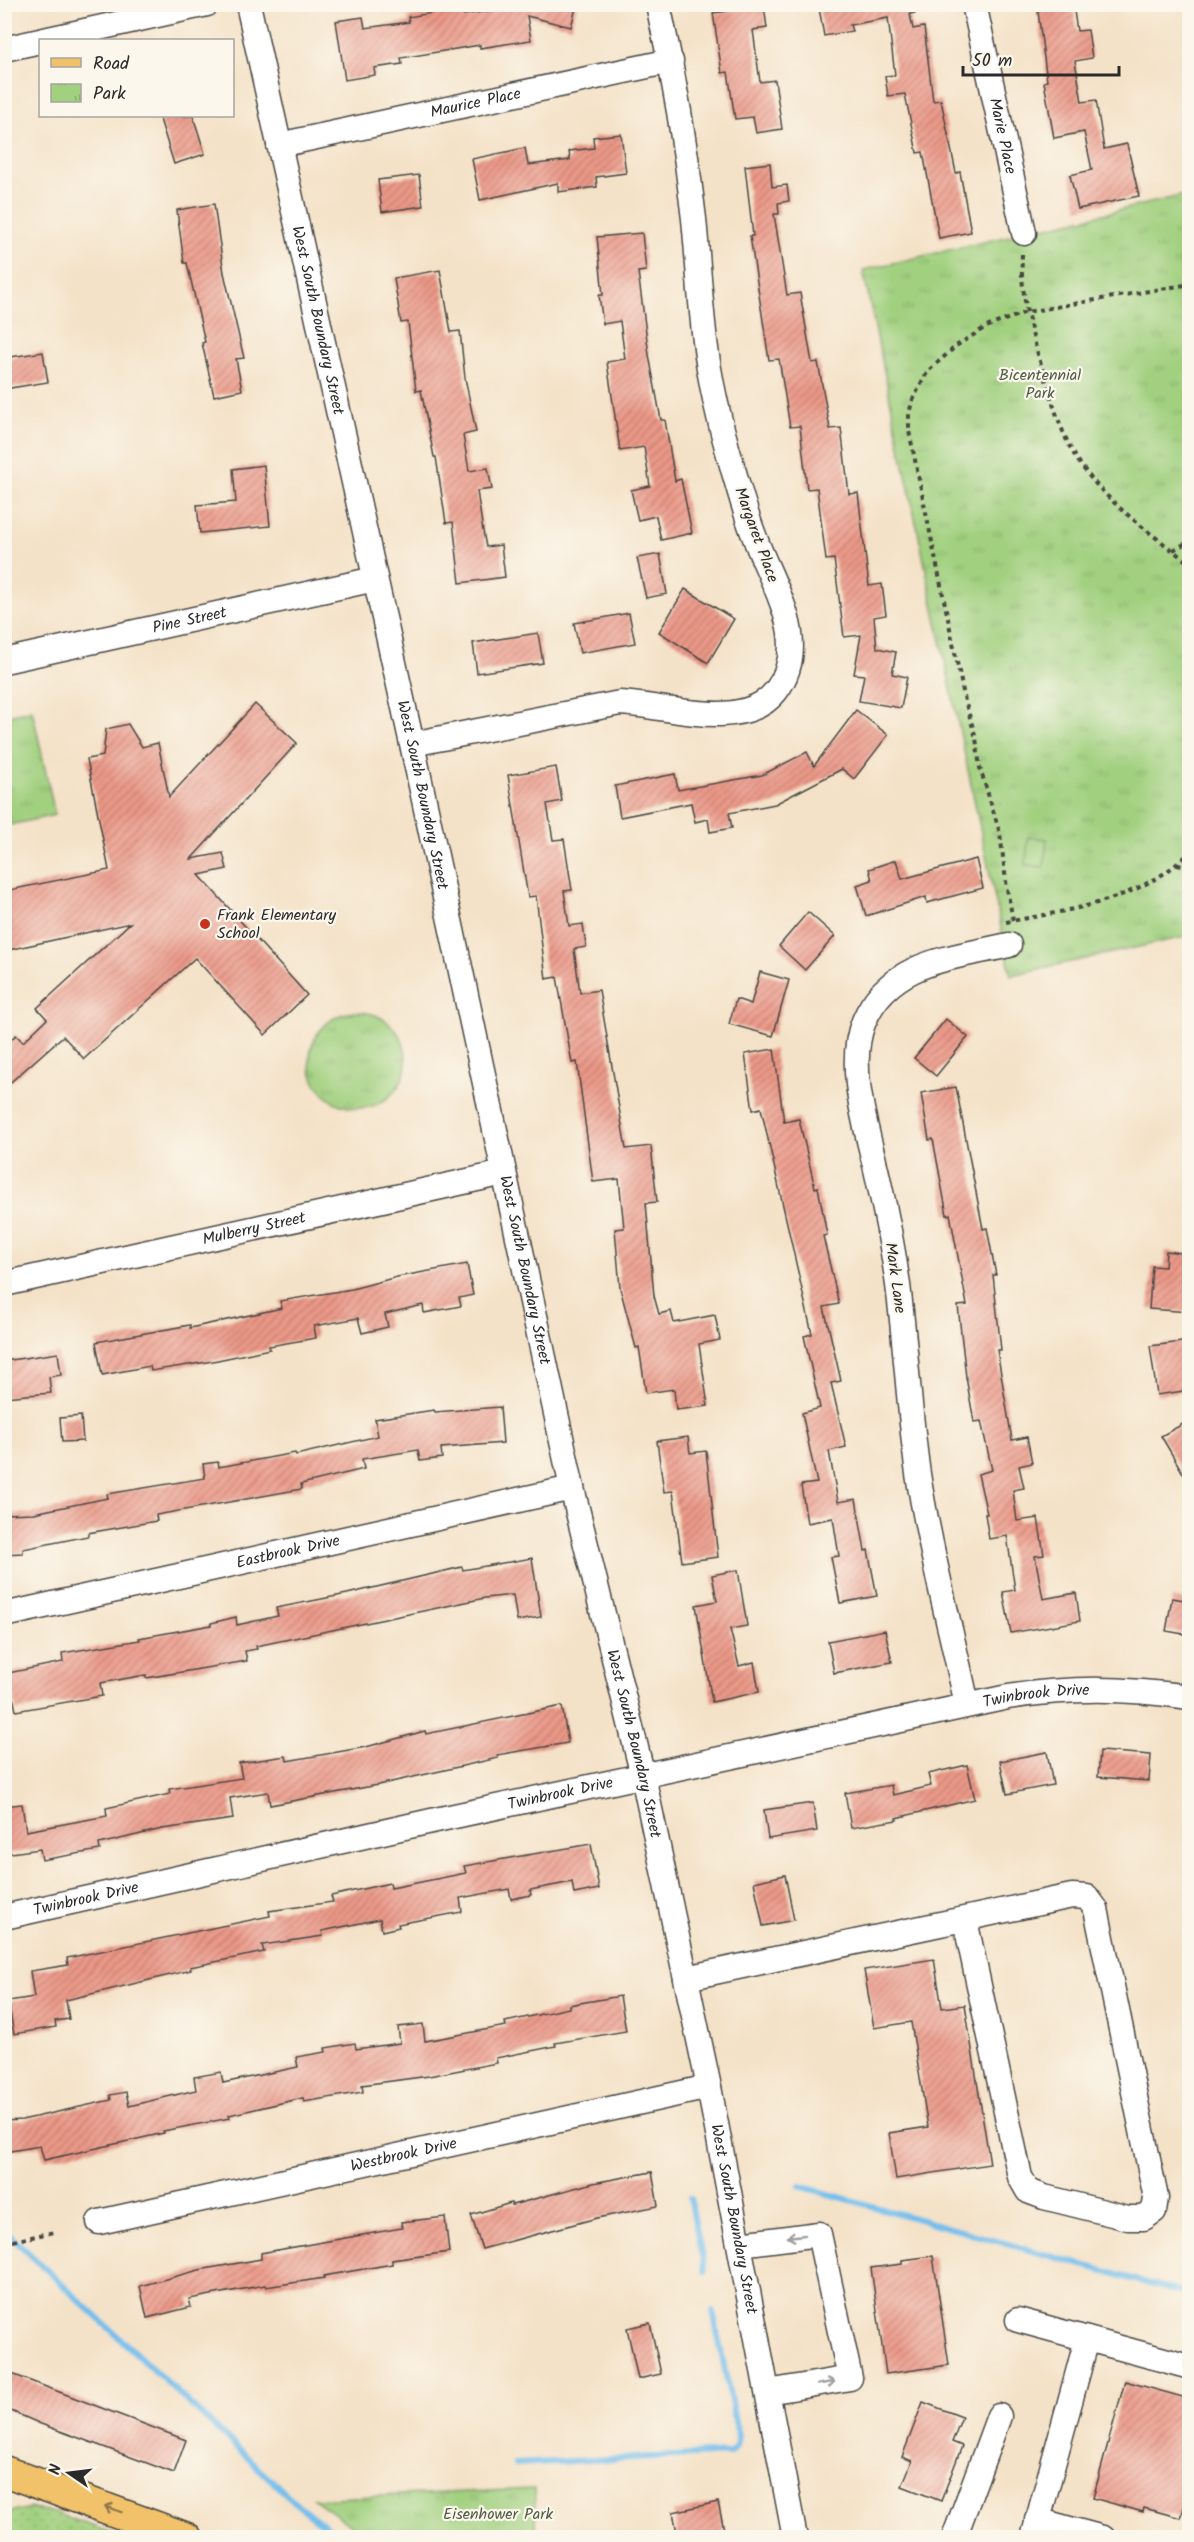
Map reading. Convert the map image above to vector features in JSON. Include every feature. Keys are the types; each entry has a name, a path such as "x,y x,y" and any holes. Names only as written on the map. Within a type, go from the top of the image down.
{"main road":[{"path":"4,2471 187,2538"}],"street":[{"path":"51,39 207,4"},
{"name":"West South Boundary Street","path":"248,4 572,1488 643,1776 709,2087 795,2538"},
{"name":"Margaret Place","path":"411,744 620,703 729,714 747,711 774,693 784,678 791,659 792,641 789,627 754,538 717,405 705,343 694,219 682,126 658,4"},
{"name":"Marie Place","path":"975,4 1023,233"},
{"path":"4,49 39,42"},
{"name":"Maurice Place","path":"279,145 671,62"},
{"name":"Pine Street","path":"4,661 375,579"},
{"name":"Mark Lane","path":"967,1705 918,1474 898,1285 861,1098 858,1051 864,1021 888,986 916,968 948,959 1007,934"},
{"name":"Mulberry Street","path":"4,1284 504,1173"},
{"name":"Eastbrook Drive","path":"4,1615 572,1488"},
{"name":"Twinbrook Drive","path":"4,1917 967,1705 1055,1690 1102,1688 1190,1697"},
{"path":"686,1978 1072,1896 1087,1898 1096,1910 1156,2198 1154,2211 1144,2218 1128,2218 1028,2191 1020,2177 965,1920"},
{"name":"Westbrook Drive","path":"99,2222 709,2087"},
{"path":"740,2244 819,2234 850,2378 768,2392"},
{"path":"1018,2320 1190,2367"},
{"path":"1087,2339 1035,2529 1103,2538"},
{"path":"954,2538 999,2416"}],"path":[{"path":"1023,233 1022,270 1026,312 1057,413 1071,447 1099,485 1119,507 1148,533 1190,564"},
{"path":"1007,934 1013,920 1006,890 1000,833 980,768 973,722 965,701 909,431 909,413 919,384 928,371 956,346 986,327 1026,312 1190,284"},
{"path":"1173,550 1190,541"},
{"path":"1013,920 1123,895 1149,883 1177,865 1190,852"},
{"path":"1177,865 1190,867"},
{"path":"4,2243 54,2232"}],"green space":[{"name":"Bicentennial Park","path":"1189,194 1189,936 1011,975 863,270"},
{"path":"32,709 55,815 5,826 5,716"},
{"path":"1028,837 1047,839 1044,867 1026,865"},
{"path":"358,1012 376,1016 392,1026 402,1042 406,1060 402,1078 392,1094 376,1104 358,1108 340,1104 324,1094 314,1078 310,1060 314,1042 324,1026 340,1016"},
{"name":"Eisenhower Park","path":"534,2489 537,2537 368,2537 314,2499"},
{"path":"29,2508 54,2513 125,2537 5,2537 5,2514"}],"building":[{"path":"507,4 577,4 571,27 527,16 531,40 480,48 480,45 401,58 402,64 374,68 375,75 345,80 336,21 363,17 365,28 409,22 408,17 462,8 463,15 507,8"},
{"path":"840,4 914,4 915,13 910,14 913,29 924,27 933,101 941,100 956,173 960,172 971,232 939,238 923,152 917,153 905,94 888,96 885,76 895,75 888,18 850,25 852,31 824,36 819,8"},
{"path":"1037,4 1073,4 1077,31 1088,30 1092,58 1075,61 1082,102 1096,100 1104,149 1127,144 1139,196 1078,209 1070,175 1092,170 1084,132 1054,138 1044,82 1047,81"},
{"path":"764,6 767,28 753,30 760,82 775,80 782,129 756,133 753,117 735,119 728,72 722,73 713,13"},
{"path":"159,117 193,117 205,154 174,164"},
{"path":"621,134 626,173 596,177 597,187 558,192 558,183 480,200 472,159 525,148 528,165 570,160 569,151 594,148 593,137"},
{"path":"770,163 772,187 787,185 789,201 778,203 779,214 774,214 787,295 800,293 812,363 818,362 830,429 841,428 849,494 858,493 869,586 882,584 886,615 874,617 877,648 896,652 892,674 907,677 901,708 859,701 864,675 854,674 861,635 844,637 834,559 826,560 817,488 807,489 800,426 790,427 779,359 769,360 750,236 753,236 745,166"},
{"path":"419,175 423,206 382,212 378,180"},
{"path":"214,204 224,273 244,358 236,359 242,390 214,396 202,343 205,342 187,263 184,263 177,210"},
{"path":"642,233 646,271 638,272 649,355 661,420 665,420 675,481 681,479 692,533 661,540 656,516 638,520 631,490 650,486 644,447 620,451 607,362 625,359 620,321 603,324 599,295 603,295 597,237"},
{"path":"440,270 451,332 460,331 465,378 476,432 463,435 469,471 488,468 492,489 477,491 483,531 486,547 501,545 505,577 460,583 453,522 446,523 436,457 434,457 421,390 416,391 408,322 401,323 394,278"},
{"path":"43,352 48,382 4,389 4,358"},
{"path":"264,465 270,526 200,533 197,505 236,502 233,469"},
{"path":"660,554 667,594 646,598 637,558"},
{"path":"685,589 734,619 708,663 659,632"},
{"path":"629,613 635,643 580,653 574,623"},
{"path":"538,633 543,663 477,673 473,643"},
{"name":"Frank Elementary School","path":"255,704 297,743 191,859 223,853 227,869 199,875 307,995 265,1035 195,958 84,1059 63,1036 4,1088 4,1046 16,1035 23,1042 47,1019 37,1008 130,923 4,951 4,891 109,870 87,759 103,756 106,729 128,724 142,747 158,743 169,797"},
{"path":"856,710 888,735 854,779 842,769 775,804 729,813 732,828 710,832 708,819 695,822 691,803 620,817 615,786 675,774 678,790 762,775 807,752 814,766"},
{"path":"556,767 562,801 547,804 553,840 564,839 572,890 564,891 569,926 583,924 586,947 574,949 580,993 599,990 626,1149 651,1146 657,1202 646,1203 654,1296 659,1314 671,1311 674,1323 715,1315 720,1340 699,1344 708,1406 676,1410 674,1389 646,1393 639,1347 636,1348 620,1288 615,1229 624,1228 619,1179 593,1182 577,1062 572,1063 557,977 546,979 536,896 528,897 508,775"},
{"path":"976,859 983,888 927,903 926,897 866,916 857,885 872,880 869,869 896,860 902,879"},
{"path":"808,912 835,936 805,970 779,946"},
{"path":"760,972 789,980 773,1036 729,1024 736,999 751,1004"},
{"path":"946,1019 968,1037 936,1076 914,1058"},
{"path":"774,1049 784,1122 799,1119 815,1188 818,1187 827,1235 823,1236 839,1304 824,1307 841,1381 831,1383 846,1447 829,1451 838,1502 856,1499 865,1551 868,1550 877,1596 840,1603 831,1557 839,1556 833,1518 807,1523 801,1485 817,1483 802,1413 820,1408 804,1336 812,1334 761,1108 753,1110 745,1054"},
{"path":"956,1087 983,1229 987,1228 996,1275 993,1275 1001,1350 997,1350 1012,1440 1027,1437 1032,1463 1019,1466 1024,1488 1013,1490 1017,1521 1038,1518 1044,1555 1035,1556 1043,1599 1076,1593 1080,1621 1011,1633 1003,1592 1015,1590 1007,1536 989,1539 985,1514 987,1514 978,1474 992,1470 981,1421 974,1422 966,1377 958,1306 967,1305 950,1214 947,1215 933,1139 929,1140 921,1093"},
{"path":"1166,1251 1190,1254 1190,1312 1149,1309 1152,1266 1165,1267"},
{"path":"467,1264 473,1295 459,1298 461,1306 424,1313 423,1305 385,1314 388,1327 362,1333 358,1318 314,1326 316,1338 269,1346 270,1349 151,1371 150,1366 102,1375 96,1342 190,1325 190,1328 282,1308 280,1301 352,1289 397,1277"},
{"path":"1190,1341 1190,1390 1157,1395 1150,1346"},
{"path":"58,1353 61,1375 49,1377 51,1393 4,1397 4,1361"},
{"path":"500,1407 503,1443 441,1448 442,1458 420,1461 418,1450 362,1459 364,1469 301,1484 302,1489 156,1515 157,1521 88,1533 88,1536 23,1549 23,1553 4,1554 4,1514 34,1513 108,1498 107,1494 205,1478 203,1464 218,1462 219,1467 295,1453 296,1455 378,1436 375,1419 434,1410 435,1412"},
{"path":"81,1416 83,1441 62,1442 60,1418"},
{"path":"1190,1420 1190,1485 1161,1436"},
{"path":"688,1437 690,1453 706,1451 718,1557 682,1562 673,1491 664,1492 657,1441"},
{"path":"532,1558 541,1617 517,1621 513,1595 485,1598 256,1646 257,1649 245,1651 247,1661 146,1678 146,1675 100,1683 102,1696 16,1711 8,1673 63,1662 62,1653 140,1640 139,1638 211,1625 211,1623 236,1617 237,1625 278,1616 276,1608 462,1567 463,1570"},
{"path":"738,1570 747,1626 730,1629 739,1666 754,1662 759,1692 712,1702 696,1605 717,1601 712,1575"},
{"path":"1172,1598 1190,1601 1190,1635 1166,1631"},
{"path":"885,1630 892,1662 834,1673 828,1641"},
{"path":"562,1706 568,1743 497,1755 498,1758 378,1785 270,1805 268,1792 230,1798 233,1819 162,1829 99,1844 100,1850 42,1860 40,1849 4,1854 4,1806 22,1804 26,1831 107,1816 106,1808 170,1794 169,1789 242,1778 239,1763 286,1756 287,1761 366,1747 425,1731 426,1734"},
{"path":"1100,1751 1151,1755 1149,1781 1098,1777"},
{"path":"1047,1752 1053,1785 1007,1794 1000,1761"},
{"path":"967,1765 975,1799 896,1818 897,1820 851,1828 845,1793 891,1785 893,1795 931,1786 928,1774"},
{"path":"813,1803 817,1831 768,1839 764,1810"},
{"path":"591,1844 599,1889 574,1894 572,1882 530,1890 531,1895 511,1899 509,1889 460,1898 462,1912 398,1924 399,1927 382,1931 380,1919 322,1931 323,1936 262,1945 264,1952 190,1967 191,1970 66,2000 69,2019 55,2021 56,2027 14,2034 8,2001 34,1997 30,1971 68,1965 67,1958 270,1916 269,1911 333,1902 331,1896 390,1883 391,1888 466,1873 464,1866"},
{"path":"785,1875 794,1920 763,1926 754,1882"},
{"path":"934,1959 942,2008 965,2005 990,2164 896,2179 889,2133 928,2127 911,2022 874,2028 864,1970"},
{"path":"620,1996 626,2031 555,2043 556,2046 496,2058 497,2063 429,2076 362,2085 363,2092 304,2102 303,2098 229,2115 230,2118 163,2131 164,2133 44,2160 40,2146 4,2152 4,2121 22,2120 111,2100 110,2095 126,2092 129,2106 196,2090 194,2077 221,2072 223,2083 298,2067 296,2057 326,2052 325,2048 355,2043 356,2049 400,2043 398,2027 423,2024 425,2041 506,2026 505,2022 569,2008 569,2005"},
{"path":"652,2172 658,2206 597,2218 482,2249 471,2215 593,2183"},
{"path":"445,2217 449,2252 392,2260 392,2264 324,2276 324,2278 266,2287 265,2285 189,2299 191,2307 147,2318 140,2286 199,2270 261,2259 261,2253 402,2228 401,2222"},
{"path":"933,2256 949,2365 886,2374 871,2268 902,2264 902,2260"},
{"path":"650,2323 661,2374 638,2379 627,2328"},
{"path":"4,2371 186,2440 174,2473 4,2408"},
{"path":"1125,2381 1190,2399 1190,2488 1181,2518 1144,2508 1143,2512 1093,2498"},
{"path":"923,2402 962,2417 952,2442 962,2446 941,2501 902,2486 912,2461 902,2457"},
{"path":"718,2502 725,2534 707,2538 678,2538 673,2512"}],"waterway":[{"path":"800,2186 1190,2295"},
{"path":"690,2198 705,2271"},
{"path":"4,2230 298,2505 344,2538"},
{"path":"515,2464 730,2453 736,2446 738,2436 713,2311"}],"place":[{"name":"Frank Elementary School","path":"205,924"}]}
